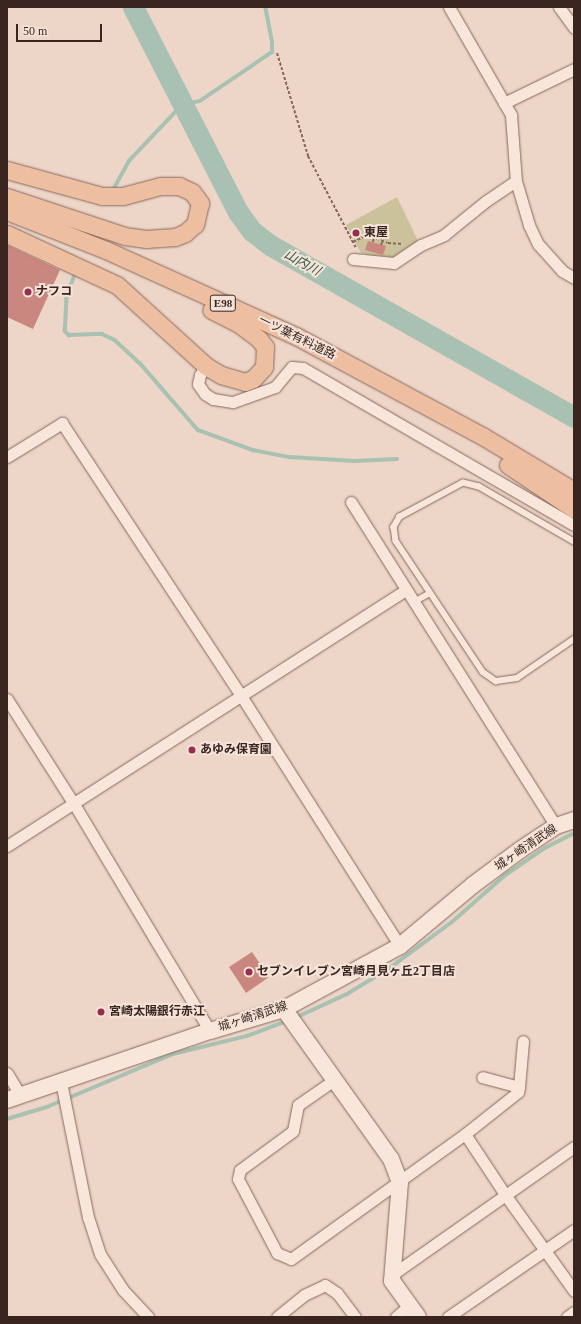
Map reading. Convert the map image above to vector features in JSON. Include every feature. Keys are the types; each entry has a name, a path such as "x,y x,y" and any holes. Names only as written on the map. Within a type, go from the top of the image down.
{"main road":[{"path":"7,170 102,196 123,196 160,186 179,186 192,192 200,203 194,224 185,233 175,237 146,239 125,236 7,197"},
{"name":"一ツ葉有料道路","path":"7,211 72,235 296,336 484,437 574,491"},
{"path":"7,234 117,285 206,366 222,375 244,382 253,379 264,367 265,348 259,339 239,324 72,235"},
{"path":"370,376 410,407 522,473 574,509"},
{"name":"城ヶ崎清武線","path":"14,1098 61,1087 210,1031 289,1016 400,946 473,885 556,826 574,820"},
{"path":"289,1016 391,1159 400,1182 392,1281 414,1311"}],"street":[{"path":"450,7 511,115 516,181 528,225 538,244 562,271 574,278"},
{"path":"559,7 574,28"},
{"path":"504,103 574,69"},
{"path":"357,259 394,263 409,253 444,236 486,201 516,181"},
{"path":"206,366 200,375 198,384 205,394 213,400 233,402 275,386 292,367 303,368 574,525"},
{"path":"7,457 62,423 240,694 400,946"},
{"path":"351,502 556,826"},
{"path":"7,846 74,804 240,694 406,590"},
{"path":"7,699 74,804 210,1031"},
{"path":"334,1080 298,1105 293,1131 240,1170 238,1179 277,1253 291,1259 400,1182 465,1134 518,1092 523,1041"},
{"path":"7,1073 14,1098"},
{"path":"482,1077 519,1087"},
{"path":"61,1087 88,1217 100,1254 123,1290 148,1317"},
{"path":"465,1134 506,1196 574,1291"},
{"path":"393,1274 574,1147"},
{"path":"448,1317 574,1230"},
{"path":"277,1317 304,1294 325,1285 337,1293 355,1317"},
{"path":"396,1317 414,1311"},
{"path":"567,1317 574,1312"}],"lane":[{"path":"574,542 479,487 462,483 400,517 394,527 396,541 430,593 483,672 496,681 517,678 574,639"},
{"path":"414,602 430,593"}],"path":[{"path":"277,53 308,156 353,242 357,259"},
{"path":"353,242 367,235 404,245 409,253"},
{"path":"373,242 374,237"},
{"path":"381,245 383,240"}],"shaded area":[{"path":"397,197 419,243 391,260 361,253 346,225"}],"building":[{"path":"368,241 386,246 383,255 365,250"},
{"name":"ナフコ","path":"7,245 60,270 33,329 7,317"},
{"name":"セブンイレブン宮崎月見ヶ丘2丁目店","path":"252,952 269,977 246,993 229,967"}],"waterway":[{"name":"山内川","path":"133,7 238,212 252,231 270,245 574,417"},
{"path":"113,190 129,161 182,105 200,101 272,52 272,42 265,7"},
{"path":"76,272 67,298 65,331 69,335 102,334 115,340 140,363 198,430 253,450 290,457 354,461 397,459"},
{"path":"295,1018 347,994 390,968 452,922 503,877 545,848 574,833"},
{"path":"7,1119 47,1107 173,1054 247,1036 287,1021"}],"place":[{"name":"東屋","path":"356,233"},
{"name":"ナフコ","path":"28,292"},
{"name":"あゆみ保育園","path":"192,750"},
{"name":"セブンイレブン宮崎月見ヶ丘2丁目店","path":"249,972"},
{"name":"宮崎太陽銀行赤江","path":"101,1012"}]}
